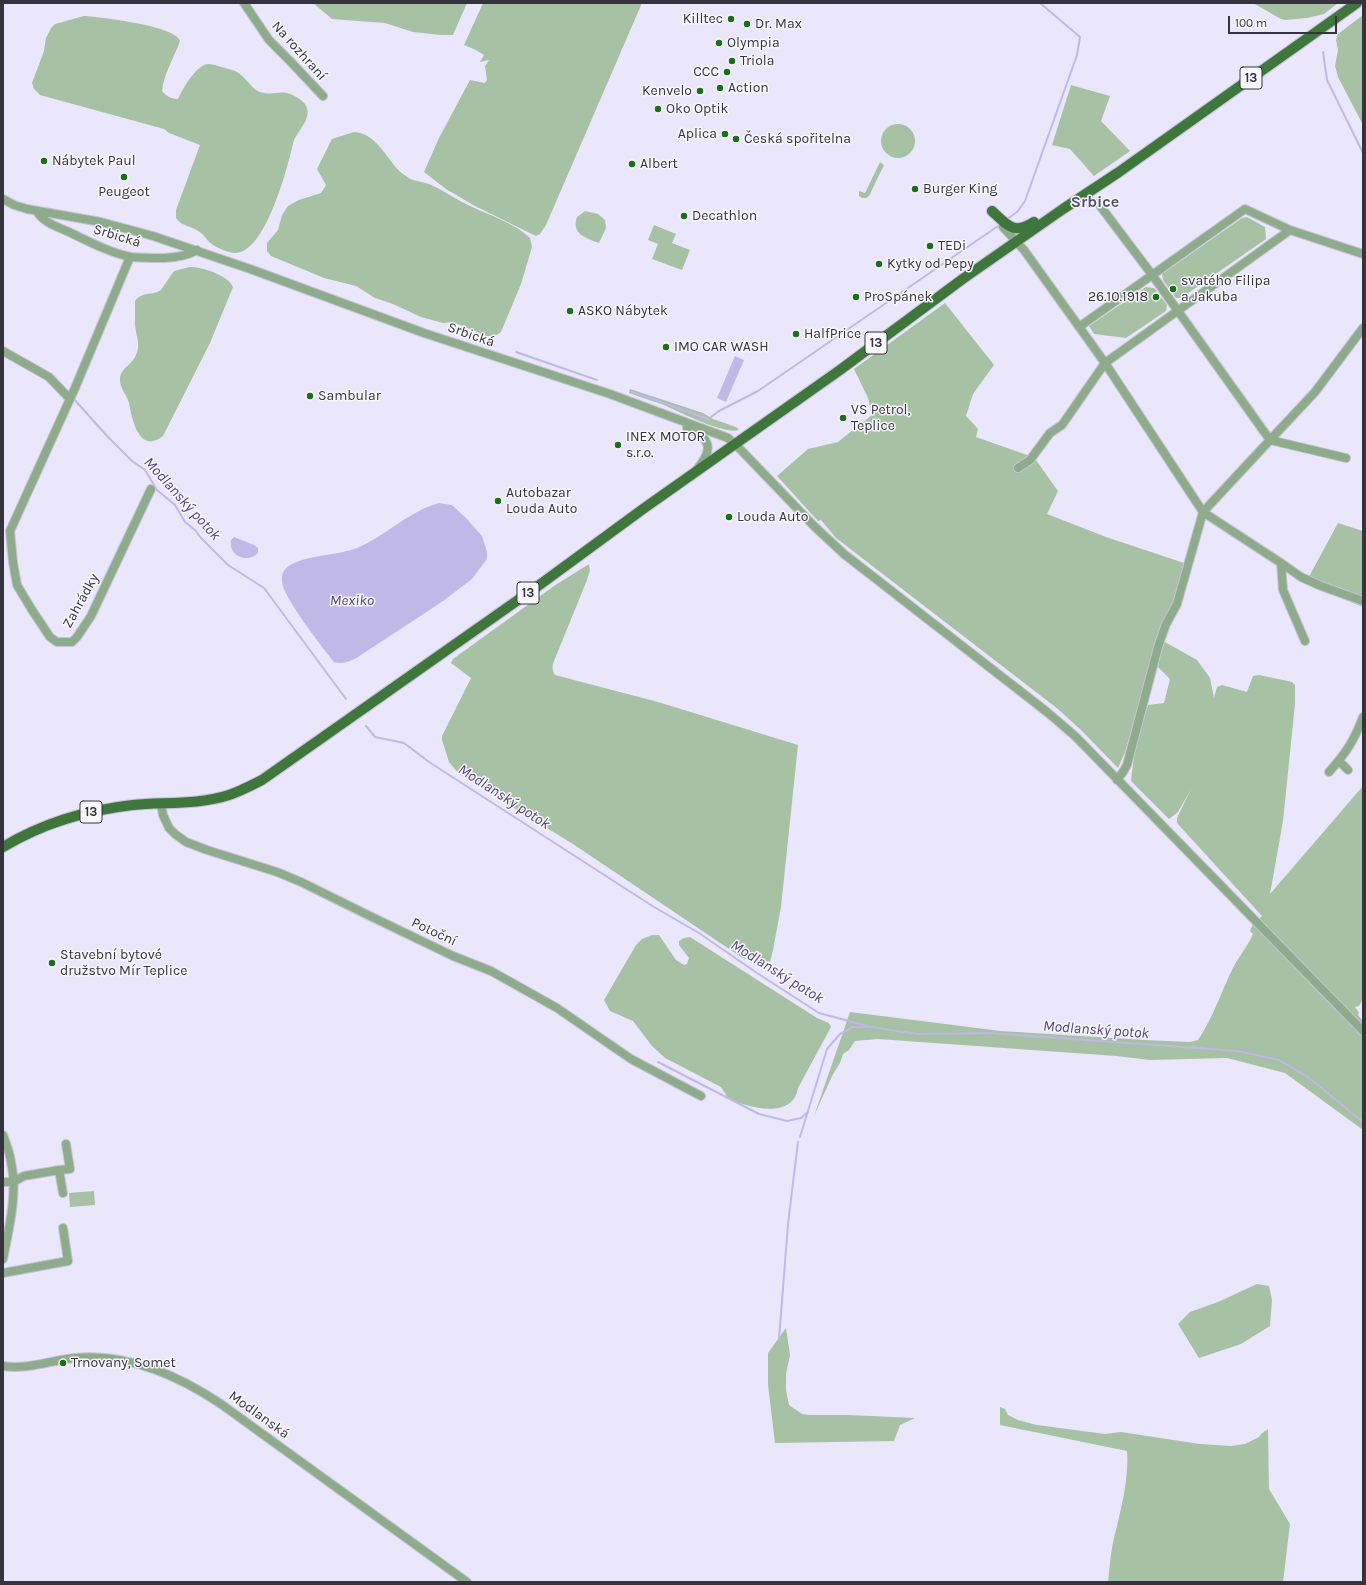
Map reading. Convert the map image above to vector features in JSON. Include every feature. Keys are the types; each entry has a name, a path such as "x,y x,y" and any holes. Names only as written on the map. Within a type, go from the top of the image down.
{"main road":[{"name":"13","path":"3,847 33,830 81,815 121,807 205,800 229,795 248,788 270,775 532,590 1016,242 1094,189 1357,3"},
{"path":"992,211 1011,228 1021,229 1027,227 1067,200 1094,189"}],"street":[{"name":"Na rozhraní","path":"244,3 269,40 323,96"},
{"name":"Srbická","path":"3,199 19,207 119,226 197,250 424,333 610,394 724,436 735,444 815,527 844,554 1047,712 1075,736 1363,1031"},
{"path":"1098,203 1178,310 1270,440 1346,458"},
{"path":"1080,327 1245,210 1290,230 1363,254"},
{"name":"Srbická","path":"37,211 39,216 53,225 104,248 130,256 153,258 173,257 188,255 197,250"},
{"path":"1003,227 1024,250 1080,327 1203,512 1301,577 1320,586 1363,601"},
{"path":"1018,468 1030,460 1050,433 1062,425 1105,363 1290,230"},
{"name":"Zahrádky","path":"130,256 75,388 10,531 17,584 50,637 57,642 72,642 77,638 91,616 151,489"},
{"path":"1117,780 1127,765 1158,647 1166,624 1177,604 1203,512 1315,392 1363,328"},
{"path":"3,351 49,378 70,399"},
{"path":"669,415 678,424 696,432 706,440 708,448 706,456 691,475"},
{"path":"1281,563 1283,590 1306,641"},
{"path":"1329,772 1347,752 1357,735 1363,717"},
{"path":"1339,762 1348,770"},
{"name":"Potoční","path":"161,804 166,824 175,834 186,842 269,869 297,880 395,929 491,972 557,1008 632,1059 701,1096"},
{"path":"3,1135 12,1163 14,1182 11,1212 5,1239 3,1259"},
{"path":"3,1182 14,1182 24,1176 70,1169 66,1144"},
{"path":"59,1170 64,1193"},
{"path":"3,1273 68,1261 63,1228"},
{"name":"Modlanská","path":"3,1366 18,1368 75,1358 104,1358 116,1359 142,1366 180,1380 221,1404 467,1582"}],"green space":[{"path":"313,3 467,3 453,35 441,35 413,32 385,23 332,19"},
{"path":"483,3 642,3 546,225 540,234 536,236 475,206 446,189 424,172 439,138 470,80 485,83 487,80 485,66 489,60 480,62 484,55 464,45"},
{"path":"1253,3 1338,3 1324,14 1307,18 1285,20"},
{"path":"1363,15 1363,125 1338,77 1335,66 1338,50 1336,40 1338,34"},
{"path":"84,16 137,23 166,31 176,36 180,41 167,72 162,91 171,98 178,99 186,84 195,72 204,65 209,64 237,72 253,88 260,92 270,94 287,93 298,98 305,104 308,111 307,116 294,139 286,172 273,209 265,226 255,240 245,250 234,253 214,246 198,231 181,223 176,218 176,210 200,145 169,133 164,129 40,95 34,89 32,83 44,51 46,38 51,28 55,24"},
{"path":"1071,85 1110,96 1101,121 1130,151 1094,176 1070,149 1052,145"},
{"path":"898,124 910,129 915,141 910,153 898,158 886,153 881,141 886,129"},
{"path":"354,132 363,134 377,143 394,165 409,178 435,187 466,204 509,223 530,238 532,247 521,284 501,332 495,336 487,336 453,322 443,323 421,317 393,304 375,298 356,286 324,278 271,256 267,251 267,243 278,230 282,215 288,206 299,200 321,193 326,185 317,169 332,139"},
{"path":"880,162 884,165 869,196 862,198 859,196 859,191 865,193"},
{"path":"585,211 598,214 605,220 606,228 599,243 585,237 576,228 577,217"},
{"path":"1247,217 1265,227 1266,239 1181,298 1176,298 1163,280 1162,274 1242,218"},
{"path":"654,225 676,234 672,243 690,250 682,270 652,259 658,244 648,240"},
{"path":"190,267 201,268 214,272 226,279 233,287 210,343 163,436 155,441 148,441 142,438 138,433 120,380 122,372 134,358 138,348 135,325 135,301 141,296 161,290 174,271"},
{"path":"1146,287 1154,288 1167,305 1166,311 1126,338 1094,334 1089,326"},
{"path":"945,303 994,365 973,394 966,416 978,429 976,437 1027,455 1036,460 1058,491 1047,514 1106,537 1187,564 1174,602 1164,620 1125,752 1118,768 1058,709 836,538 821,520 818,521 777,476 808,449 838,442 872,415 868,398 854,369"},
{"path":"630,389 703,413 713,419 736,427 739,430 732,431 702,422 664,405 629,393"},
{"path":"1338,523 1363,531 1363,607 1305,584"},
{"path":"589,564 590,570 587,580 553,663 555,675 658,702 798,745 781,907 770,962 755,962 741,957 573,844 504,802 491,792 459,774 449,762 442,736 471,678 451,663 453,659 554,586"},
{"path":"1163,641 1197,660 1210,678 1214,698 1217,687 1222,685 1247,692 1253,676 1259,675 1292,682 1295,685 1295,704 1283,821 1270,894 1363,786 1363,999 1359,1006 1355,1007 1359,1013 1358,1015 1363,1021 1363,1130 1285,1073 1227,1058 1150,1060 1116,1056 878,1039 855,1041 849,1050 843,1054 814,1116 850,1012 1001,1031 1145,1040 1190,1042 1198,1040 1213,1014 1233,968 1253,934 1250,931 1253,924 1262,916 1177,823 1177,818 1191,789 1178,812 1169,819 1131,781 1135,748 1148,705 1164,703 1170,679 1158,667"},
{"path":"652,935 659,935 676,960 684,965 687,964 689,958 679,945 679,941 690,937 817,1018 829,1023 831,1027 794,1098 788,1104 779,1108 758,1108 728,1098 721,1087 665,1058 652,1046 633,1021 610,1011 604,1000 636,945 642,939"},
{"path":"94,1191 95,1205 70,1207 69,1193"},
{"path":"1257,1284 1269,1286 1272,1300 1270,1326 1241,1344 1199,1358 1178,1324 1190,1312 1218,1302"},
{"path":"786,1328 790,1355 786,1374 786,1390 789,1405 802,1414 809,1415 915,1418 900,1425 894,1441 775,1443 768,1385 768,1353"},
{"path":"1000,1407 1005,1409 1008,1415 1018,1420 1037,1425 1105,1434 1121,1432 1200,1444 1231,1446 1245,1444 1259,1437 1268,1429 1269,1489 1290,1524 1283,1582 1108,1582 1113,1543 1126,1481 1127,1451 1000,1425"}],"water":[{"path":"735,356 744,360 726,402 717,398"},
{"name":"Mexiko","path":"439,503 452,505 482,536 487,552 487,559 472,579 443,601 358,657 343,663 334,662 304,622 289,598 282,581 284,571 290,565 308,558 349,551 357,548 368,543 418,512"},
{"path":"234,537 254,545 258,548 258,553 249,558 240,557 231,546 231,540"}],"waterway":[{"path":"1006,220 1017,212 1025,201 1077,55 1080,37 1040,3"},
{"path":"1323,52 1327,80 1363,153"},
{"path":"711,417 719,411 758,391 1001,224"},
{"path":"516,352 597,380"},
{"path":"632,392 708,419"},
{"name":"Modlanský potok","path":"73,398 108,437 132,461 145,470 157,490 175,505 185,522 195,530 228,565 264,588 346,699"},
{"name":"Modlanský potok","path":"366,726 375,737 404,743 429,762 654,907 699,933 819,1013 871,1027 917,1034 990,1033 1238,1051 1279,1060 1308,1077 1363,1122"},
{"path":"800,1137 827,1049 840,1034 853,1027 867,1027"},
{"path":"658,1062 759,1114 787,1121 801,1118 808,1112"},
{"path":"779,1339 788,1224 798,1142"}],"place":[{"name":"Killtec","path":"731,19"},
{"name":"Dr. Max","path":"747,24"},
{"name":"Olympia","path":"719,43"},
{"name":"Triola","path":"732,61"},
{"name":"CCC","path":"727,72"},
{"name":"Action","path":"720,88"},
{"name":"Kenvelo","path":"700,91"},
{"name":"Oko Optik","path":"658,109"},
{"name":"Aplica","path":"725,134"},
{"name":"Česká spořitelna","path":"736,139"},
{"name":"Nábytek Paul","path":"44,161"},
{"name":"Albert","path":"632,164"},
{"name":"Peugeot","path":"124,177"},
{"name":"Burger King","path":"915,189"},
{"name":"Decathlon","path":"684,216"},
{"name":"TEDi","path":"930,246"},
{"name":"Kytky od Pepy","path":"879,264"},
{"name":"svatého Filipa a Jakuba","path":"1173,289"},
{"name":"ProSpánek","path":"856,297"},
{"name":"26.10.1918","path":"1156,297"},
{"name":"ASKO Nábytek","path":"570,311"},
{"name":"HalfPrice","path":"796,334"},
{"name":"IMO CAR WASH","path":"666,347"},
{"name":"Sambular","path":"310,396"},
{"name":"VS Petrol, Teplice","path":"843,418"},
{"name":"INEX MOTOR s.r.o.","path":"618,445"},
{"name":"Autobazar Louda Auto","path":"498,501"},
{"name":"Louda Auto","path":"729,517"},
{"name":"Stavební bytové družstvo Mír Teplice","path":"52,963"},
{"name":"Trnovany, Somet","path":"63,1363"}],"district":[{"name":"Srbice","path":"1095,202"}]}
